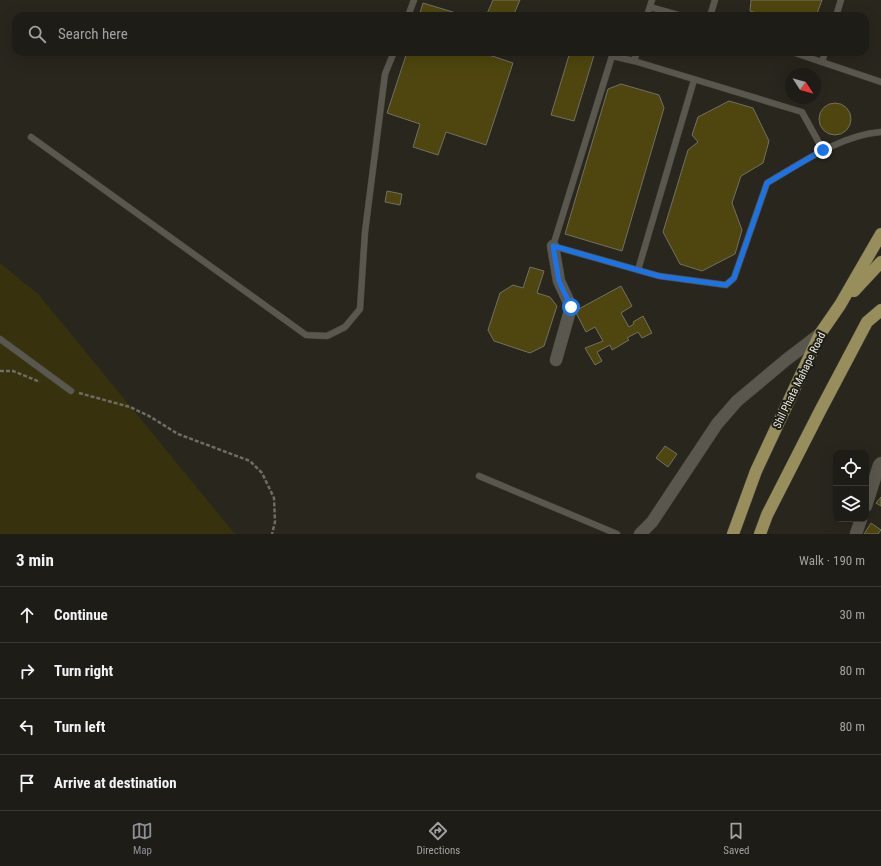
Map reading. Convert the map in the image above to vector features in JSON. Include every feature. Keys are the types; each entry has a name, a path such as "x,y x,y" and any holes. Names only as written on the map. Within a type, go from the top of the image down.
{"main road":[{"name":"Shil Phata Mahape Road","path":"733,534 756,471 820,334 840,305 881,234"},
{"path":"840,305 881,262"},
{"path":"760,534 767,515 820,411 867,322 881,303"},
{"path":"867,322 881,310"}],"street":[{"path":"553,246 559,281 571,307 556,360"},
{"path":"640,534 652,522 717,424 737,401 820,334"},
{"path":"869,497 881,463"},
{"path":"856,534 860,522"}],"lane":[{"path":"410,12 414,0"},
{"path":"648,12 652,0"},
{"path":"711,12 715,0"},
{"path":"837,12 841,0"},
{"path":"650,7 668,12"},
{"path":"31,137 306,335 327,336 346,327 360,309 365,232 385,74 392,56"},
{"path":"823,150 802,112 634,61 612,56 553,246 659,276 726,285 734,278 767,183 823,150 868,133 881,132"},
{"path":"634,61 636,56"},
{"path":"804,56 881,82"},
{"path":"822,62 824,56"},
{"path":"638,270 694,80"},
{"path":"0,338 71,391"},
{"path":"480,476 617,534"}],"path":[{"path":"0,371 13,371 46,383"},
{"path":"71,391 130,407 149,416 178,434 250,461 262,473 274,498 275,522 272,534"}],"shaded area":[{"path":"0,263 39,295 235,534 0,534"}],"building":[{"path":"493,0 520,0 515,12 488,12"},
{"path":"751,0 822,0 818,12 750,11"},
{"path":"423,3 453,12 420,12"},
{"path":"406,56 492,56 513,63 486,145 446,132 438,155 413,147 420,124 387,113"},
{"path":"569,56 594,56 574,121 551,115"},
{"path":"621,84 659,95 664,108 622,251 565,234 608,89"},
{"path":"729,101 753,108 769,141 763,163 741,176 732,203 742,230 735,254 702,271 680,264 663,232 688,150 698,142 692,135 698,117"},
{"path":"835,103 841,104 848,110 851,119 850,125 844,132 835,135 829,134 822,128 819,119 820,113 826,106"},
{"path":"387,191 402,194 400,205 385,202"},
{"path":"530,267 544,271 537,293 550,297 557,306 544,346 530,353 494,341 488,330 500,293 513,285 523,288"},
{"path":"621,286 632,306 621,313 629,327 634,324 633,322 643,316 652,333 642,338 638,332 627,338 629,340 612,350 610,345 597,352 602,361 595,365 585,348 603,341 595,327 586,332 575,311"},
{"path":"665,446 677,454 668,467 656,458"},
{"path":"881,497 881,506 876,503"},
{"path":"871,523 881,530 878,534 864,534"}],"route":[{"path":"571,307 559,281 553,246 659,276 726,285 734,278 767,183 823,150"}]}
